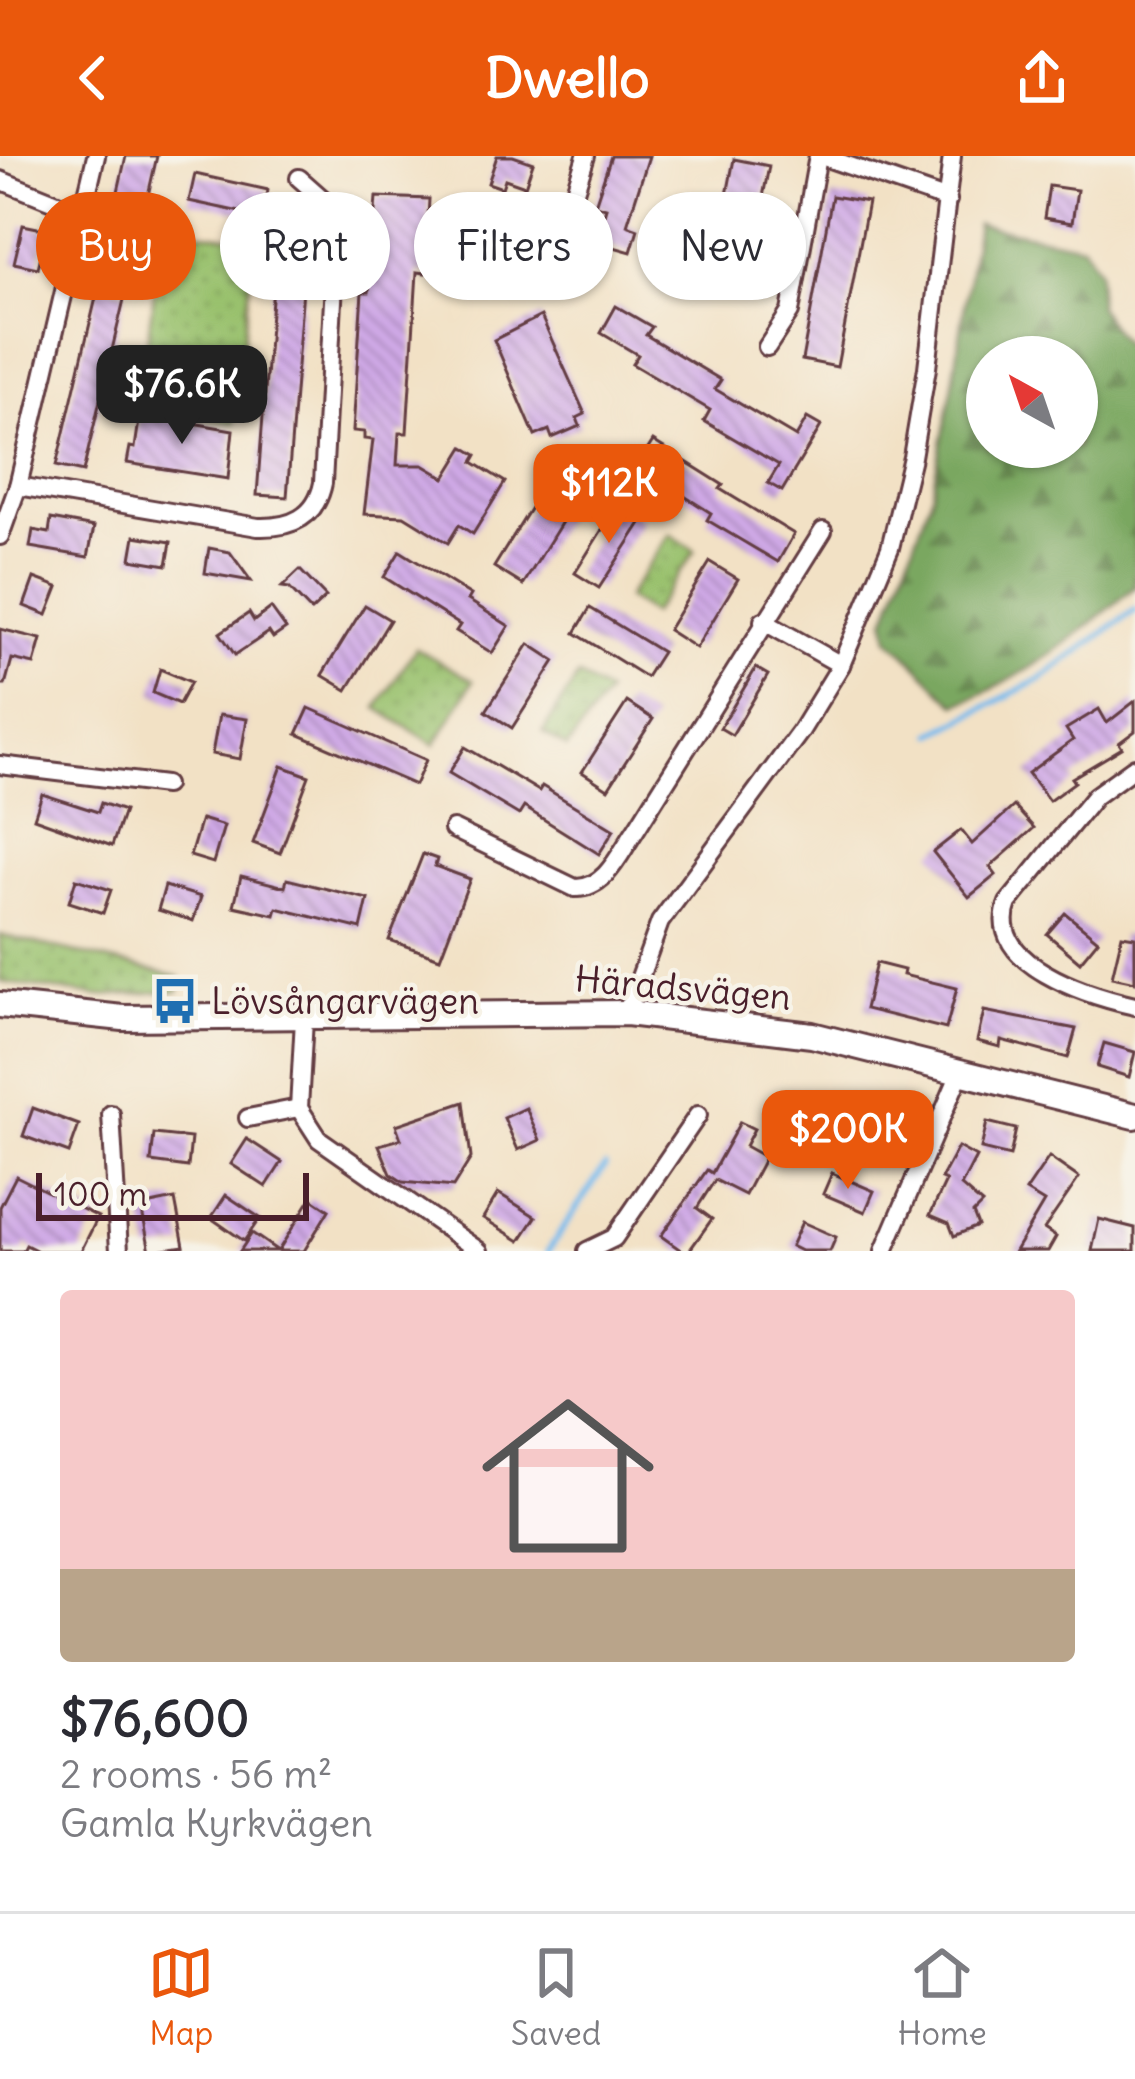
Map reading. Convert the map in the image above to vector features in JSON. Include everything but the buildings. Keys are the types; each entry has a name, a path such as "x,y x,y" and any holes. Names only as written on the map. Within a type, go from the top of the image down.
{"street":[{"path":"88,192 97,156"},
{"path":"574,192 586,156"},
{"path":"767,347 790,312 820,156 948,200"},
{"path":"627,1012 660,922 800,732 841,665 890,548 912,458 952,156"},
{"path":"18,486 258,527 282,528 317,505 323,483 338,228 325,201 299,178"},
{"path":"0,180 36,194"},
{"path":"0,536 18,486 62,300"},
{"path":"453,829 575,888 595,885 635,830 823,531"},
{"path":"764,620 841,665"},
{"path":"0,765 165,785"},
{"path":"1135,767 1095,796 1008,903 1002,917 1010,944 1053,977 1086,995 1135,1006"},
{"name":"Häradsvägen","path":"0,1005 122,1018 627,1012 812,1035 1135,1117"},
{"path":"304,1019 299,1108 319,1139 479,1251"},
{"path":"884,1251 961,1071"},
{"path":"248,1118 299,1108"},
{"path":"111,1114 119,1251"},
{"path":"587,1251 614,1238 698,1115"}],"green space":[{"path":"977,224 1083,245 1099,271 1098,307 1135,353 1135,587 1029,669 956,704 889,639 886,620 930,500"},
{"path":"196,232 220,235 220,300 248,300 234,423 138,406 153,300 196,300"},
{"path":"670,534 695,551 651,614 626,598"},
{"path":"416,648 473,681 435,745 377,708"},
{"path":"578,676 607,693 567,748 543,732"},
{"path":"0,935 180,977 179,991 98,996 0,982"}],"waterway":[{"path":"933,734 1039,680 1135,610"},
{"path":"548,1251 605,1166"}],"place":[{"name":"Lövsångarvägen","path":"175,1001"}]}
